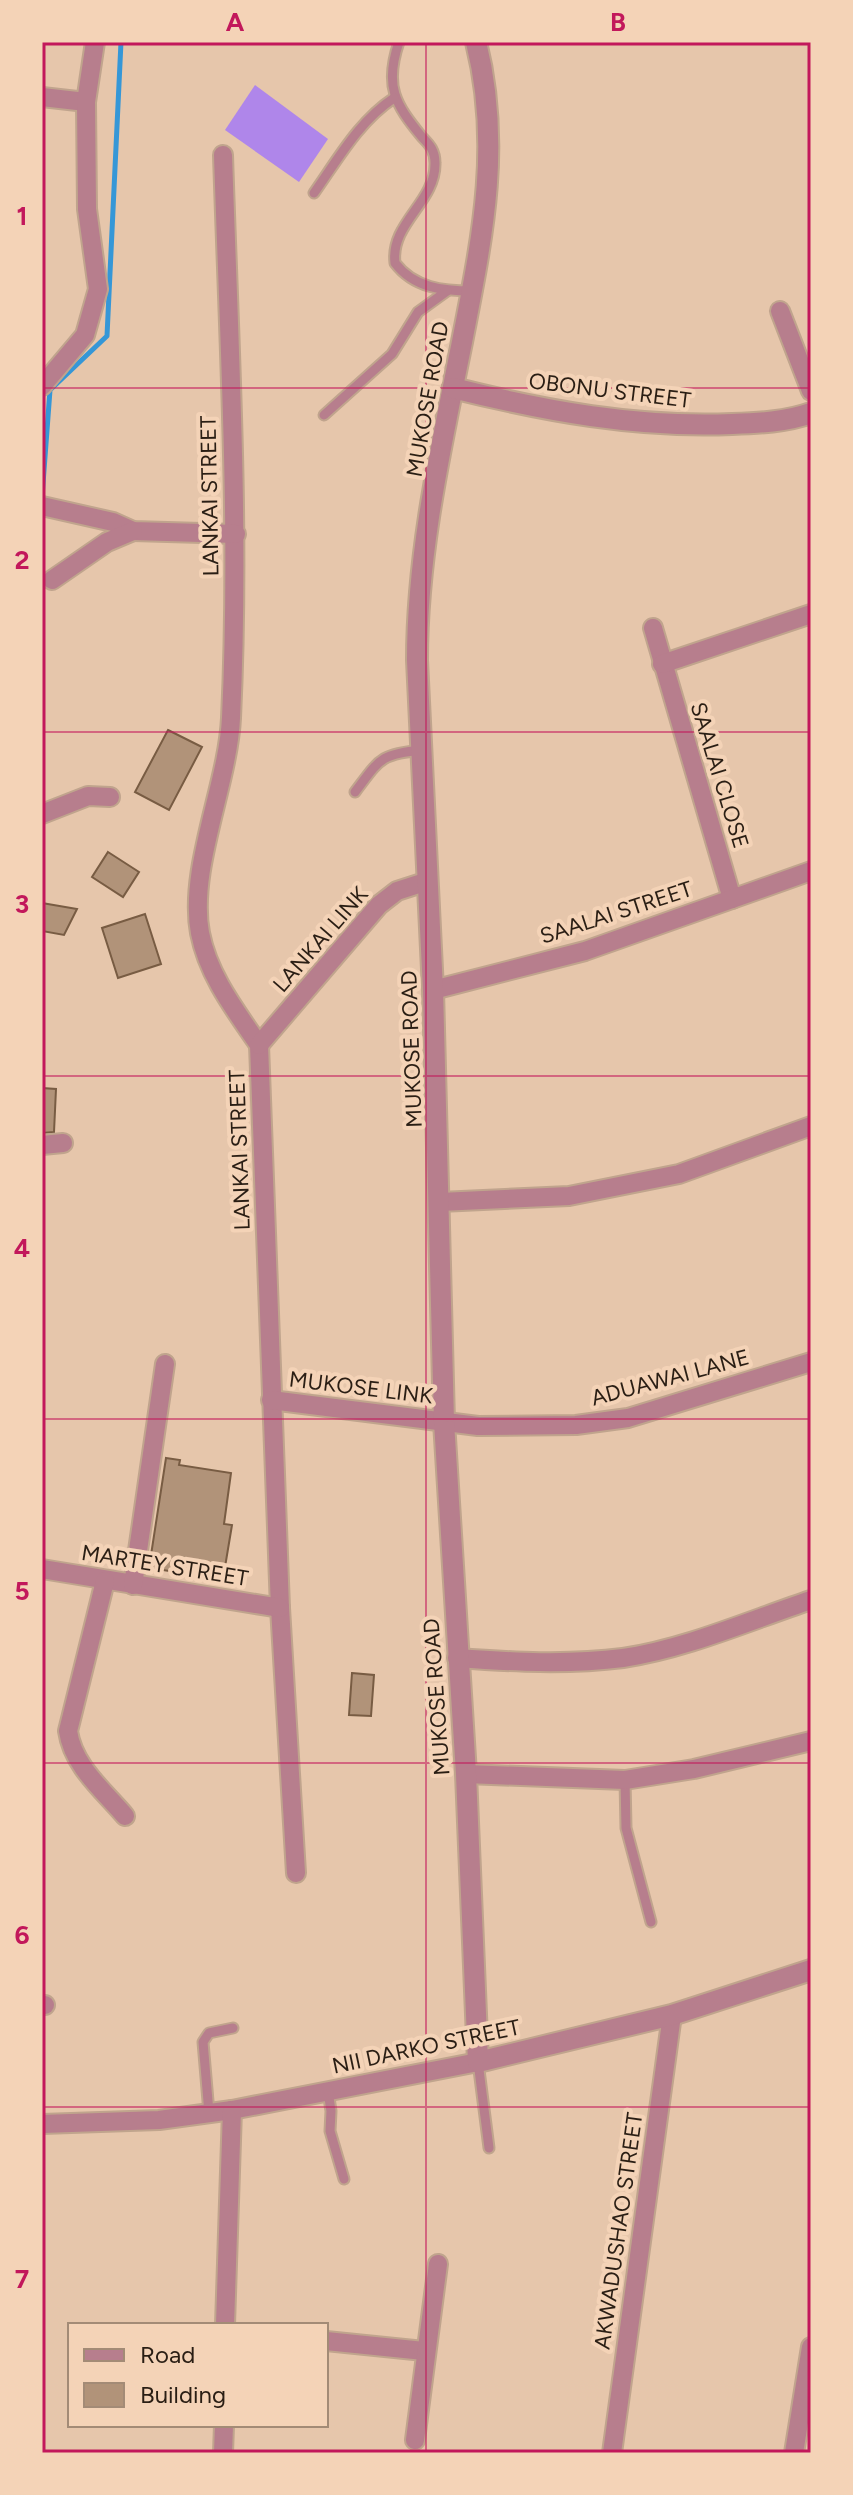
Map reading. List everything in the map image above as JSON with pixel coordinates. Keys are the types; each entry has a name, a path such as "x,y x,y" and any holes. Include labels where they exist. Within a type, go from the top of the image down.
{"street":[{"path":"42,386 85,335 98,289 87,209 86,102 95,42"},
{"name":"MUKOSE ROAD","path":"476,42 487,99 490,160 472,291 425,544 417,660 433,990 444,1422 466,1774 478,2062"},
{"path":"42,97 86,102"},
{"name":"LANKAI STREET","path":"223,155 236,534 231,723 198,895 200,934 221,990 259,1045 280,1608 296,1873"},
{"path":"780,311 811,391"},
{"name":"OBONU STREET","path":"453,388 533,408 672,425 782,420 811,413"},
{"path":"42,506 113,522 133,531 236,534"},
{"path":"52,580 107,542 133,531"},
{"path":"662,664 811,614"},
{"name":"SAALAI CLOSE","path":"653,628 732,899"},
{"path":"42,814 88,796 110,797"},
{"name":"SAALAI STREET","path":"433,990 585,951 811,871"},
{"name":"LANKAI LINK","path":"259,1045 379,905 397,891 428,881"},
{"path":"440,1202 569,1196 679,1174 811,1126"},
{"path":"42,1145 63,1143"},
{"name":"ADUAWAI LANE","path":"444,1422 507,1428 628,1418 811,1362"},
{"path":"133,1585 165,1364"},
{"name":"MUKOSE LINK","path":"271,1400 444,1422"},
{"name":"MARTEY STREET","path":"42,1569 280,1608"},
{"path":"105,1581 68,1731 70,1748 77,1761 125,1816"},
{"path":"457,1658 514,1663 622,1658 680,1644 811,1600"},
{"path":"466,1774 625,1780 694,1769 811,1741"},
{"name":"NII DARKO STREET","path":"42,2124 159,2120 232,2110 478,2062 672,2015 811,1970"},
{"name":"AKWADUSHAO STREET","path":"612,2453 672,2015"},
{"path":"225,2323 232,2110"},
{"path":"415,2440 424,2351 438,2264"},
{"path":"328,2341 424,2351"},
{"path":"794,2453 811,2347"},
{"path":"223,2453 224,2427"}],"lane":[{"path":"399,42 392,75 394,98 400,110 433,150 436,161 430,186 399,234 395,244 395,263 423,285 447,291 472,291"},
{"path":"314,193 362,126 376,110 394,98"},
{"path":"324,415 392,354 418,312 447,291"},
{"path":"355,792 382,758 422,750"},
{"path":"625,1780 626,1828 651,1922"},
{"path":"209,2113 203,2042 209,2033 233,2028"},
{"path":"478,2062 489,2148"},
{"path":"328,2091 330,2131 344,2179"}],"shaded area":[{"path":"255,85 328,139 299,182 225,130"}],"building":[{"path":"168,730 202,747 169,810 135,792"},
{"path":"108,852 139,872 123,897 92,877"},
{"path":"42,903 77,909 64,935 42,931"},
{"path":"145,914 161,964 118,978 102,928"},
{"path":"42,1088 56,1089 54,1132 42,1133"},
{"path":"166,1458 180,1460 179,1465 231,1473 224,1524 232,1525 223,1579 149,1568"},
{"path":"352,1673 374,1675 371,1716 349,1715"}],"waterway":[{"path":"42,497 50,390 107,336 121,42"}]}
